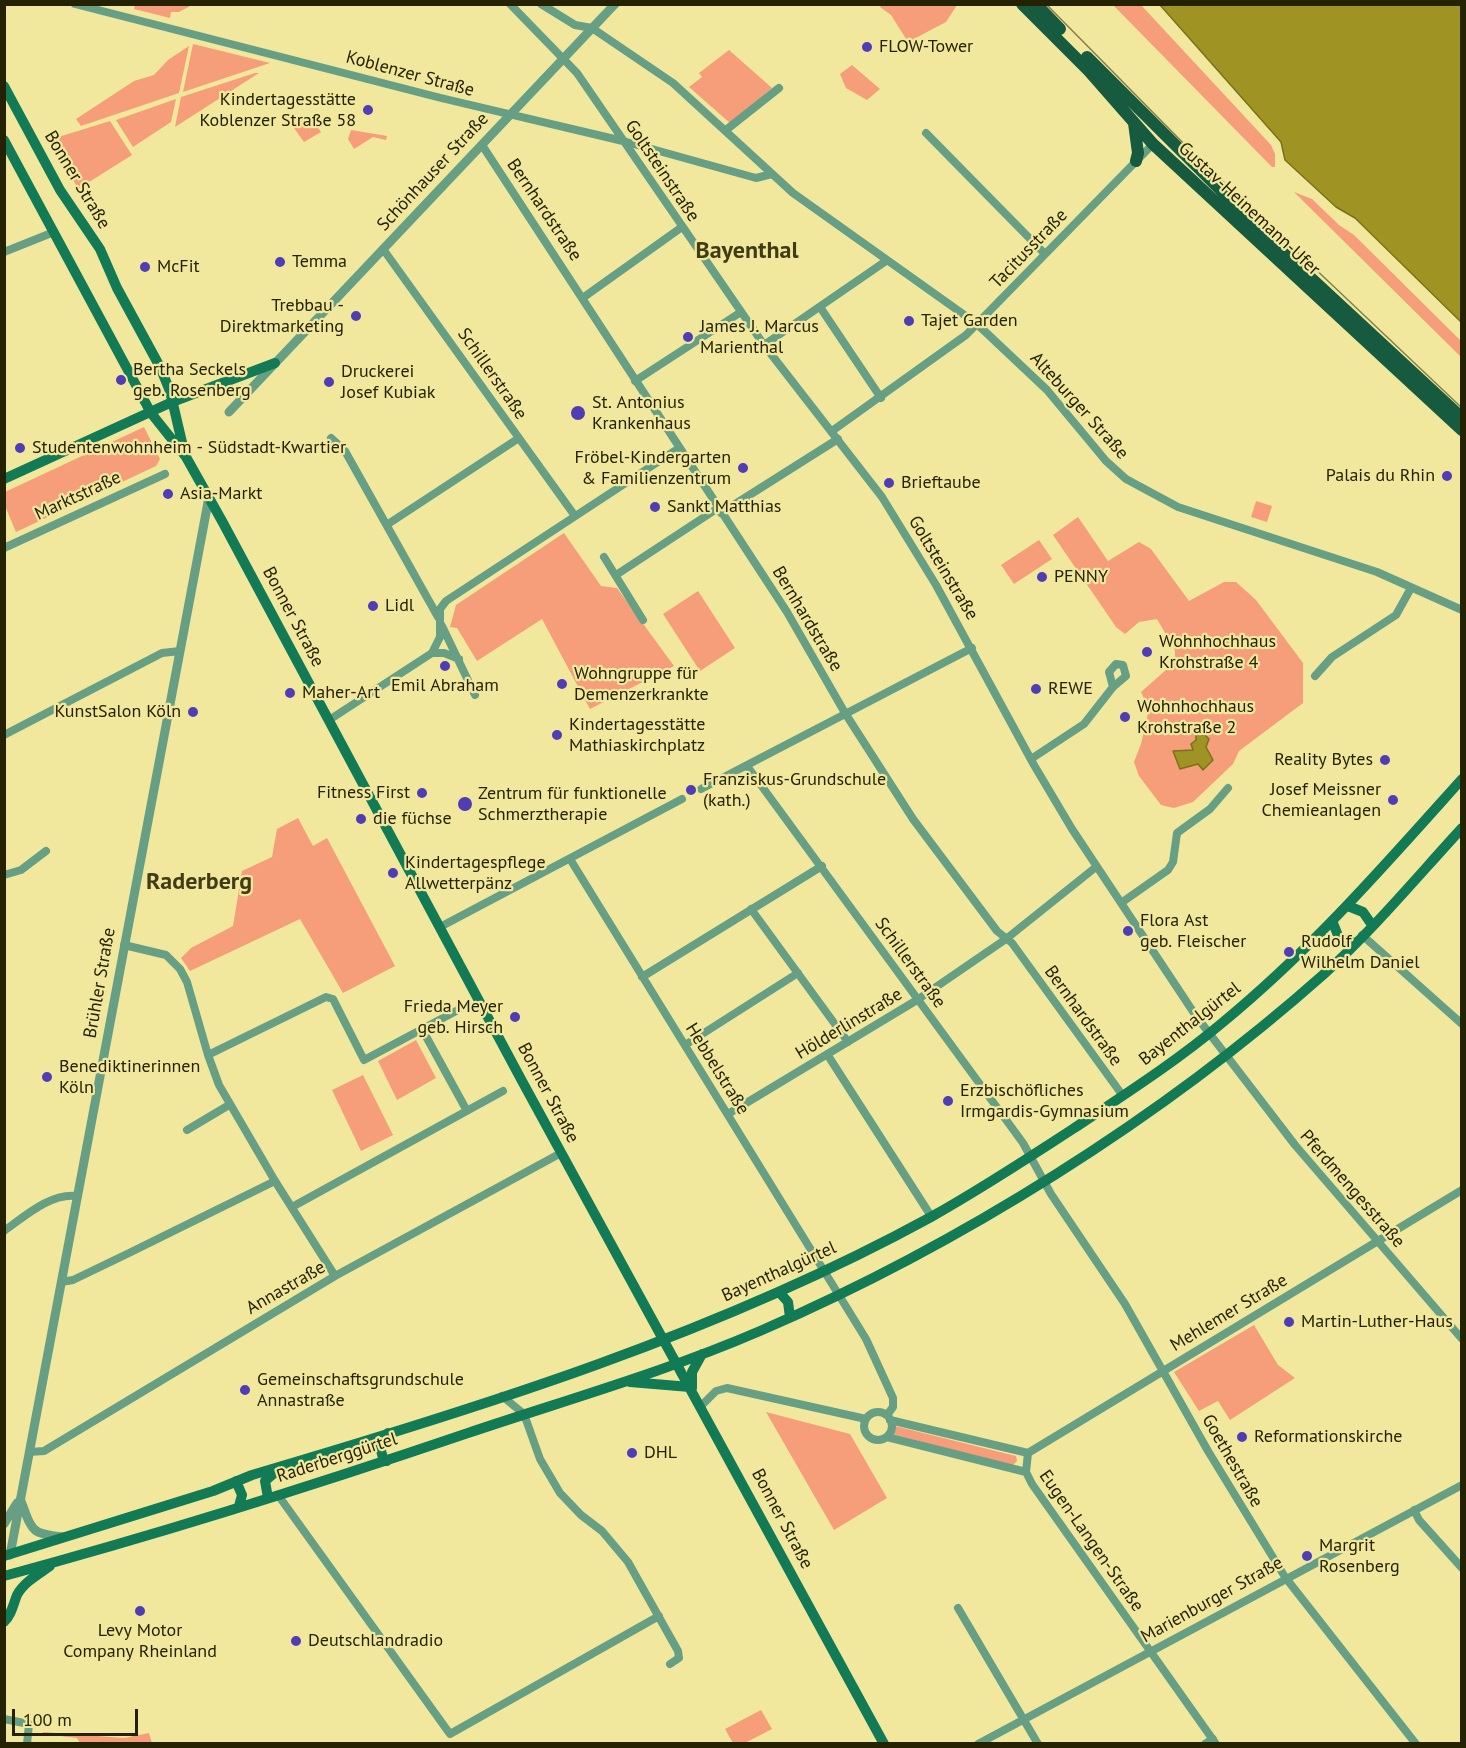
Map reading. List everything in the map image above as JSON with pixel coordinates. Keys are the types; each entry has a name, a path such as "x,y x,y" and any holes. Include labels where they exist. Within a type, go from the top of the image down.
{"main road":[{"name":"Gustav-Heinemann-Ufer","path":"1022,4 1081,63 1153,144 1461,430"},
{"name":"Gustav-Heinemann-Ufer","path":"1036,4 1156,128 1287,256 1461,418"},
{"name":"Bonner Straße","path":"4,87 60,190 100,249 117,288 160,367 168,404 186,457"},
{"path":"1133,122 1138,153 1136,161"},
{"name":"Bonner Straße","path":"4,140 151,413 186,457 209,496 561,1153 884,1743"},
{"name":"Schönhauser Straße","path":"168,404 275,363"},
{"path":"4,479 168,404"},
{"name":"Bayenthalgürtel","path":"662,1339 779,1292 932,1216 1031,1156 1123,1096 1209,1034 1307,949 1333,923 1461,779"},
{"path":"676,1363 790,1317 839,1294 956,1232 1044,1180 1138,1119 1224,1055 1326,972 1461,828"},
{"path":"1348,906 1363,912 1372,925"},
{"path":"1333,923 1339,938 1358,939"},
{"path":"779,1292 788,1302 790,1317"},
{"name":"Raderberggürtel","path":"7,1555 213,1491 236,1481 502,1396 662,1339"},
{"path":"624,1382 691,1389 692,1372 702,1354"},
{"name":"Raderberggürtel","path":"5,1578 387,1461 676,1363"},
{"path":"387,1461 383,1458 380,1447 388,1433"},
{"path":"273,1496 265,1481 286,1465"},
{"path":"236,1481 242,1495 239,1506"},
{"name":"Brühler Straße","path":"5,1578 7,1555"},
{"path":"4,1622 10,1616 18,1594 27,1583 56,1562"}],"street":[{"name":"Koblenzer Straße","path":"75,4 509,115 623,141 756,178 772,174"},
{"path":"510,4 562,58"},
{"name":"Alteburger Straße","path":"541,4 574,25 592,28 673,83 793,193 976,324 1047,390 1106,461 1126,479 1178,507 1372,570 1461,610"},
{"name":"Schönhauser Straße","path":"228,412 615,4"},
{"name":"Goltsteinstraße","path":"562,58 577,73 764,345 838,439 899,523 972,648 1031,759 1096,867 1224,1055"},
{"path":"726,130 779,88"},
{"path":"926,133 1045,254"},
{"name":"Tacitusstraße","path":"832,432 881,398 976,324 1153,144"},
{"name":"Bernhardstraße","path":"482,145 584,297 635,381 787,612 844,713 913,819 1006,939 1012,943 1123,1096"},
{"path":"584,297 682,227"},
{"path":"4,252 54,232"},
{"name":"Schillerstraße","path":"383,249 575,516"},
{"path":"764,345 886,261"},
{"path":"820,307 881,398"},
{"path":"635,381 741,312"},
{"path":"331,438 345,451 388,524 439,619 476,695"},
{"path":"388,524 519,438"},
{"path":"616,575 838,439"},
{"path":"329,720 432,653 440,637 439,619 446,601 680,448"},
{"name":"Marktstraße","path":"4,548 165,474"},
{"name":"Brühler Straße","path":"7,1555 29,1452 209,496"},
{"path":"604,557 643,620"},
{"path":"1315,676 1332,657 1396,615 1411,588"},
{"path":"701,789 972,648"},
{"path":"4,735 162,653 180,651"},
{"path":"432,653 444,653 459,659"},
{"path":"1031,759 1084,724 1113,687"},
{"name":"Schillerstraße","path":"747,765 1031,1156 1044,1180"},
{"path":"1120,903 1168,870 1173,862 1177,833 1210,809 1228,788"},
{"path":"440,927 682,799"},
{"path":"4,875 21,870 45,851"},
{"name":"Hebbelstraße","path":"570,859 866,1339 893,1398 893,1407 889,1417"},
{"path":"642,977 822,866"},
{"name":"Hölderlinstraße","path":"728,1114 917,1000 1006,939 1096,867"},
{"path":"752,909 848,1042"},
{"path":"1358,939 1461,1024"},
{"path":"124,945 166,955 180,969 187,982 208,1055 230,1105 335,1276"},
{"path":"685,1045 798,973"},
{"path":"208,1055 330,997 364,1060 458,1010"},
{"path":"422,1029 467,1111"},
{"path":"827,1054 932,1216"},
{"name":"Pferdmengesstraße","path":"1224,1055 1295,1145 1461,1339"},
{"path":"292,1207 503,1091"},
{"path":"187,1130 230,1105"},
{"name":"Annastraße","path":"29,1452 44,1451 335,1276 561,1153"},
{"name":"Goethestraße","path":"1044,1180 1125,1304 1214,1460 1285,1577 1416,1743"},
{"path":"61,1282 82,1276 275,1181"},
{"name":"Mehlemer Straße","path":"1028,1453 1461,1190"},
{"path":"4,1231 22,1217 54,1199 66,1195 77,1196"},
{"path":"701,1406 721,1389 735,1390 866,1419"},
{"path":"502,1396 524,1414 540,1459 560,1493 617,1546 678,1651 679,1658 670,1664"},
{"path":"875,1412 1028,1453 1026,1472 887,1437 879,1440 871,1438 866,1433 866,1419 875,1412"},
{"path":"887,1437 892,1429 889,1417"},
{"name":"Eugen-Langen-Straße","path":"1026,1472 1032,1484 1215,1741"},
{"name":"Marienburger Straße","path":"978,1743 1461,1485"},
{"path":"273,1496 450,1734 659,1616"},
{"path":"4,1524 20,1498"},
{"path":"20,1498 27,1521 35,1532 69,1537"},
{"path":"1414,1510 1419,1520 1461,1568"},
{"path":"958,1608 1038,1743"},
{"path":"4,1719 29,1724 27,1743"},
{"path":"1205,1743 1215,1741"}],"shaded area":[{"path":"135,4 192,5 179,12 171,12 170,18 134,9"},
{"path":"882,4 957,5 946,22 908,42 891,15 880,7"},
{"path":"1113,5 1141,5 1271,145 1275,154 1275,167 1272,167"},
{"path":"1160,5 1461,5 1461,322 1355,218 1336,207 1285,160 1281,142"},
{"path":"193,44 270,63 183,92"},
{"path":"189,46 179,93 81,126 76,119 134,81 154,75 168,60"},
{"path":"729,50 772,88 730,123 689,87 702,77 699,73"},
{"path":"852,65 880,89 867,100 846,88 840,74"},
{"path":"259,73 175,127 181,97"},
{"path":"176,99 171,122 133,147 116,120"},
{"path":"286,117 315,123 321,132 304,142"},
{"path":"110,121 132,155 78,189 52,139"},
{"path":"351,130 387,136 386,140 373,137 354,149 348,139"},
{"path":"1294,192 1312,199 1339,225 1354,235 1461,341 1461,357"},
{"path":"144,427 160,459 156,466 16,532 5,506 5,492"},
{"path":"1256,501 1272,506 1267,522 1251,517"},
{"path":"1078,517 1108,561 1139,542 1151,549 1189,601 1224,582 1236,582 1256,600 1303,663 1303,703 1239,751 1233,764 1193,802 1174,808 1161,805 1139,776 1134,762 1141,744 1149,709 1141,692 1175,662 1175,650 1157,619 1139,622 1125,634 1116,627 1053,535"},
{"path":"564,533 601,586 617,588 674,666 590,709 542,619 477,661 457,628 450,627 456,605"},
{"path":"1039,540 1052,559 1014,584 1001,565"},
{"path":"698,591 735,648 700,671 663,614"},
{"path":"1196,734 1205,735 1209,739 1206,747 1213,760 1203,770 1198,764 1180,769 1173,751 1193,750 1191,744 1196,740"},
{"path":"298,818 313,846 327,838 395,966 343,993 300,919 190,971 181,958 191,948 233,926 242,871 272,857 277,829"},
{"path":"416,1040 436,1078 397,1100 378,1061"},
{"path":"363,1075 393,1135 361,1151 332,1090"},
{"path":"1254,1325 1278,1365 1295,1378 1230,1420 1218,1401 1199,1411 1174,1372"},
{"path":"766,1412 850,1434 887,1498 834,1530"},
{"path":"895,1426 1016,1456 1017,1461 1012,1466 893,1434"},
{"path":"761,1710 772,1729 745,1743 733,1743 725,1729"},
{"path":"43,1732 124,1738 149,1733 152,1743 80,1743 77,1738 43,1734"}],"tram line":[{"path":"1046,4 1195,155 1462,408"}],"place":[{"name":"FLOW-Tower","path":"867,47"},
{"name":"Kindertagesstätte Koblenzer Straße 58","path":"368,110"},
{"name":"Temma","path":"280,262"},
{"name":"McFit","path":"145,267"},
{"name":"Trebbau - Direktmarketing","path":"356,316"},
{"name":"Tajet Garden","path":"909,321"},
{"name":"James J. Marcus Marienthal","path":"688,337"},
{"name":"Bertha Seckels geb. Rosenberg","path":"121,380"},
{"name":"Druckerei Josef Kubiak","path":"329,382"},
{"name":"St. Antonius Krankenhaus","path":"578,413"},
{"name":"Studentenwohnheim - Südstadt-Kwartier","path":"20,448"},
{"name":"Fröbel-Kindergarten & Familienzentrum","path":"743,468"},
{"name":"Palais du Rhin","path":"1447,476"},
{"name":"Brieftaube","path":"889,483"},
{"name":"Asia-Markt","path":"168,494"},
{"name":"Sankt Matthias","path":"655,507"},
{"name":"PENNY","path":"1042,577"},
{"name":"Lidl","path":"373,606"},
{"name":"Wohnhochhaus Krohstraße 4","path":"1147,652"},
{"name":"Emil Abraham","path":"445,666"},
{"name":"Wohngruppe für Demenzerkrankte","path":"562,684"},
{"name":"REWE","path":"1036,689"},
{"name":"Maher-Art","path":"290,693"},
{"name":"KunstSalon Köln","path":"193,712"},
{"name":"Wohnhochhaus Krohstraße 2","path":"1125,717"},
{"name":"Kindertagesstätte Mathiaskirchplatz","path":"557,735"},
{"name":"Reality Bytes","path":"1385,760"},
{"name":"Franziskus-Grundschule (kath.)","path":"691,790"},
{"name":"Fitness First","path":"422,793"},
{"name":"Josef Meissner Chemieanlagen","path":"1393,800"},
{"name":"Zentrum für funktionelle Schmerztherapie","path":"465,804"},
{"name":"die füchse","path":"361,819"},
{"name":"Kindertagespflege Allwetterpänz","path":"393,873"},
{"name":"Flora Ast geb. Fleischer","path":"1128,931"},
{"name":"Rudolf Wilhelm Daniel","path":"1289,952"},
{"name":"Frieda Meyer geb. Hirsch","path":"515,1017"},
{"name":"Benediktinerinnen Köln","path":"47,1077"},
{"name":"Erzbischöfliches Irmgardis-Gymnasium","path":"948,1101"},
{"name":"Martin-Luther-Haus","path":"1289,1322"},
{"name":"Gemeinschaftsgrundschule Annastraße","path":"245,1390"},
{"name":"Reformationskirche","path":"1242,1437"},
{"name":"DHL","path":"632,1453"},
{"name":"Margrit Rosenberg","path":"1307,1556"},
{"name":"Levy Motor Company Rheinland","path":"140,1611"},
{"name":"Deutschlandradio","path":"296,1641"}],"district":[{"name":"Bayenthal","path":"747,251"},
{"name":"Raderberg","path":"199,882"}]}
